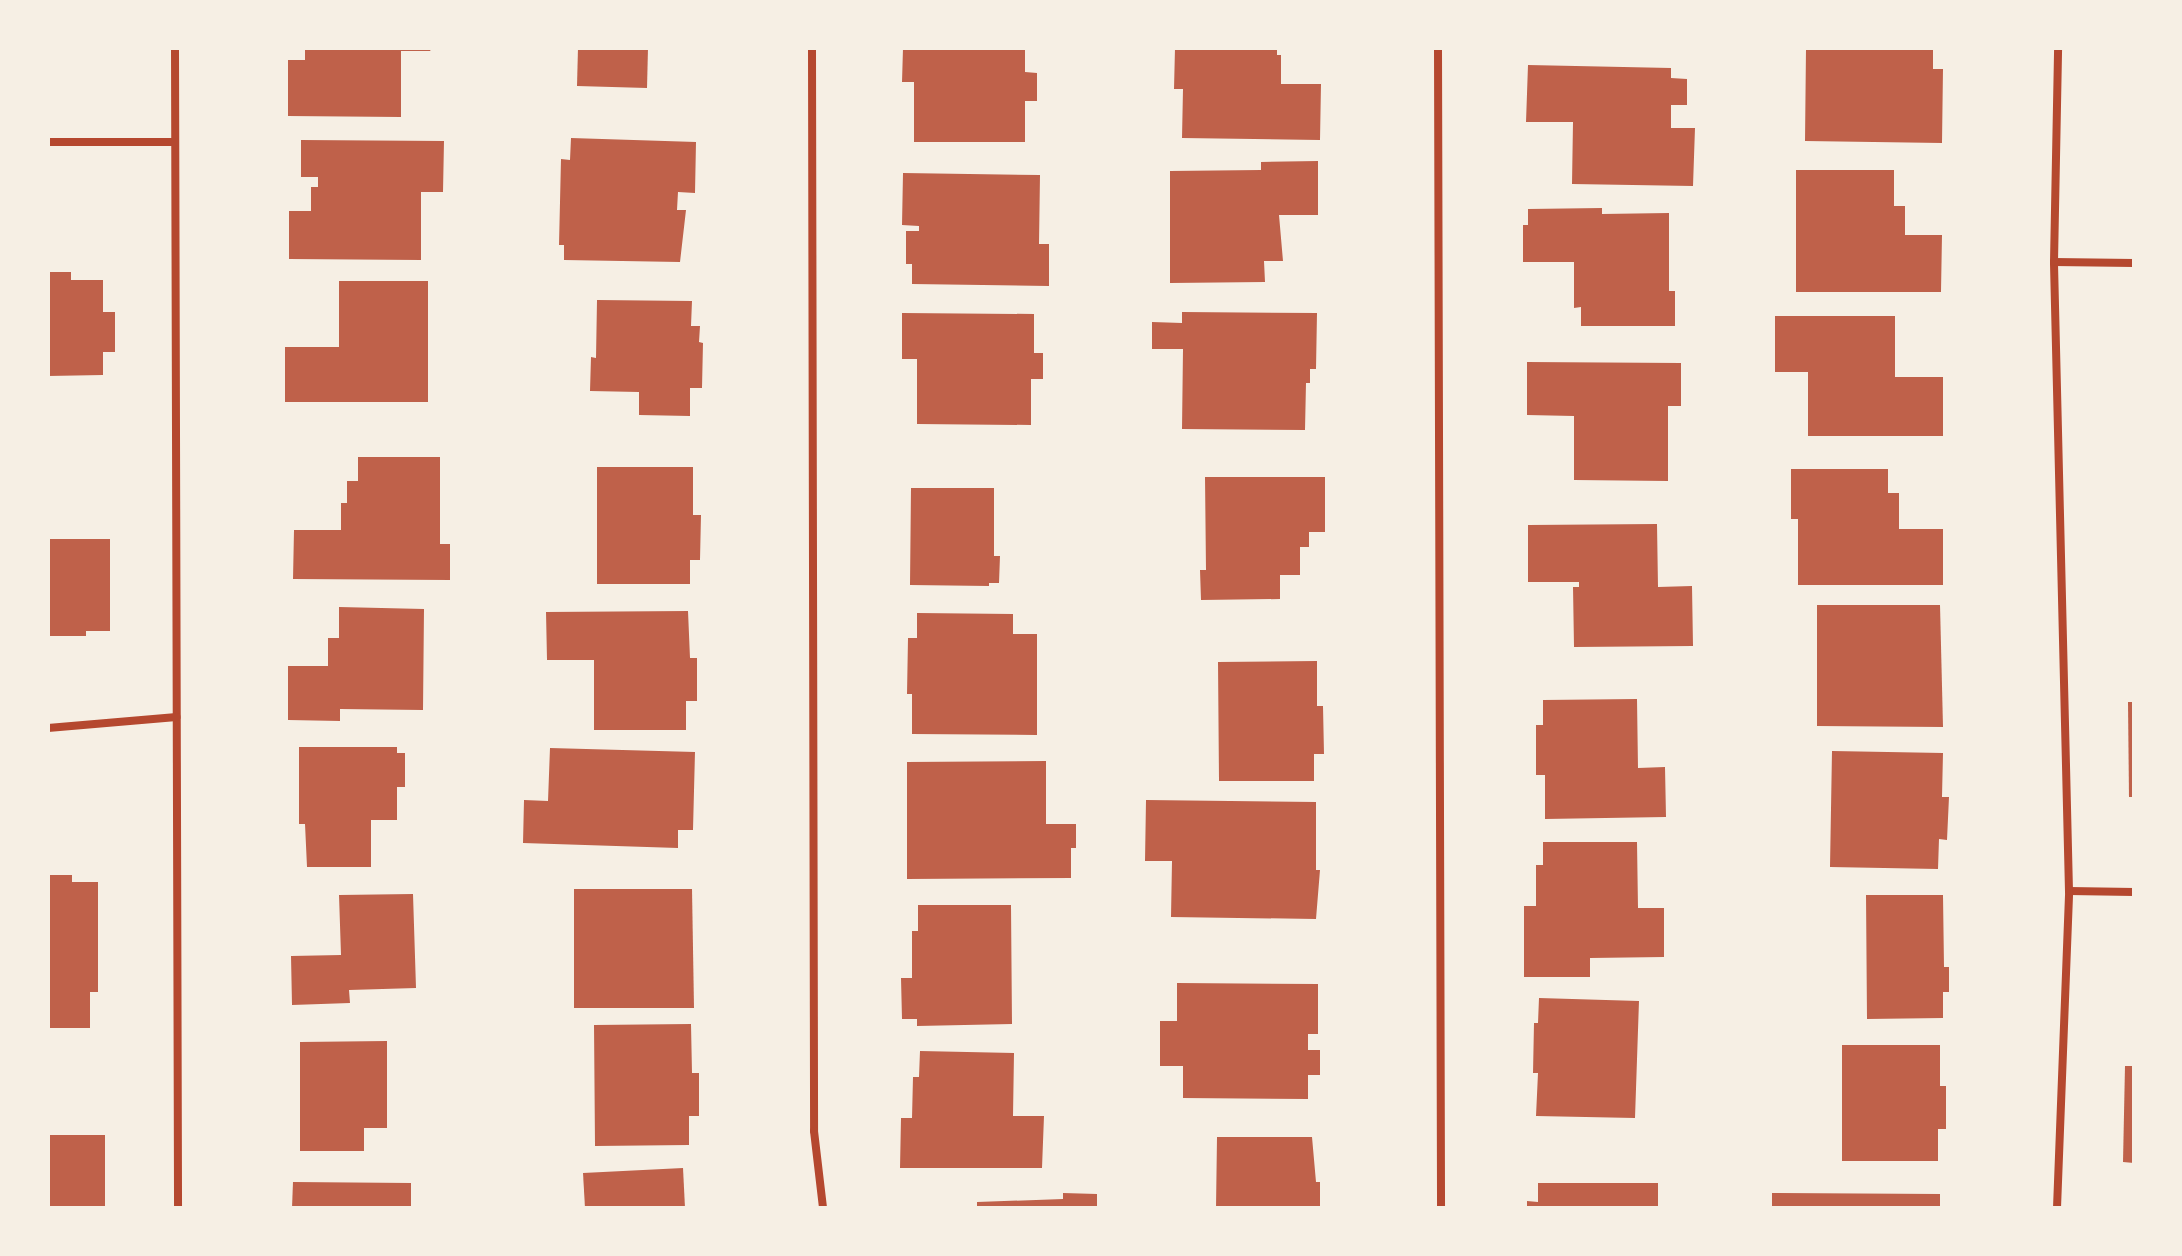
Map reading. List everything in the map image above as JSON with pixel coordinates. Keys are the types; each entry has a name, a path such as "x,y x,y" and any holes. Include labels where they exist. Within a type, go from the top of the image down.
{"street":[{"path":"175,48 178,1208"},
{"path":"812,48 814,1116 823,1208"},
{"path":"1438,48 1441,1208"},
{"path":"2057,1208 2069,891 2054,262 2058,48"},
{"path":"48,142 175,142"},
{"path":"2054,262 2134,263"},
{"path":"48,728 177,717"},
{"path":"2069,891 2134,892"}],"building":[{"path":"305,48 432,48 430,51 401,51 401,117 288,116 288,60 305,60"},
{"path":"578,48 648,48 647,88 577,86"},
{"path":"903,48 1025,48 1025,72 1037,73 1037,101 1025,101 1025,142 914,142 914,82 902,82"},
{"path":"1175,48 1277,48 1277,55 1281,55 1281,84 1321,84 1320,140 1182,138 1183,89 1174,89"},
{"path":"1806,48 1933,48 1933,69 1943,69 1942,143 1805,141"},
{"path":"1528,65 1671,68 1671,78 1687,79 1687,105 1671,105 1671,128 1695,128 1693,186 1572,184 1573,122 1526,122"},
{"path":"571,138 696,142 695,193 678,192 677,210 686,210 680,262 564,260 564,245 559,245 561,159 570,160"},
{"path":"301,140 444,141 443,192 421,192 421,260 289,259 289,211 311,211 311,187 318,187 318,177 301,177"},
{"path":"1318,161 1318,215 1279,215 1283,261 1264,261 1265,282 1170,283 1170,171 1261,170 1261,162"},
{"path":"1796,170 1894,170 1894,206 1905,206 1905,235 1942,235 1941,292 1796,292"},
{"path":"903,173 1040,175 1039,244 1049,244 1049,286 912,284 912,264 906,264 906,231 919,231 919,226 902,225"},
{"path":"1602,208 1602,214 1669,213 1669,291 1675,291 1675,326 1581,326 1581,307 1574,308 1574,262 1523,262 1523,225 1528,225 1528,209"},
{"path":"48,272 71,272 71,280 103,280 103,312 115,312 115,352 103,352 103,375 48,376"},
{"path":"339,281 428,281 428,402 285,402 285,347 339,347"},
{"path":"597,300 692,301 691,326 700,326 699,342 703,343 702,388 690,388 690,416 639,415 639,392 590,391 591,357 596,358"},
{"path":"1182,312 1317,313 1316,369 1310,369 1310,383 1306,383 1305,430 1182,429 1183,349 1152,349 1152,322 1182,323"},
{"path":"902,313 1034,314 1034,353 1043,353 1043,379 1031,379 1031,425 917,424 917,359 902,359"},
{"path":"1775,316 1895,316 1895,377 1943,377 1943,436 1808,436 1808,372 1775,372"},
{"path":"1527,362 1681,363 1681,406 1668,406 1668,481 1574,480 1574,416 1527,415"},
{"path":"358,457 440,457 440,544 450,544 450,580 293,579 294,530 341,530 341,503 347,503 347,481 358,481"},
{"path":"597,467 693,467 693,515 701,515 700,560 690,560 690,584 597,584"},
{"path":"1791,469 1888,469 1888,493 1899,493 1899,529 1943,529 1943,585 1798,585 1798,519 1791,519"},
{"path":"1205,477 1325,477 1325,532 1309,532 1309,547 1300,547 1300,575 1280,575 1280,599 1201,600 1200,570 1206,570"},
{"path":"911,488 994,488 994,556 1000,556 999,583 989,583 989,586 910,585"},
{"path":"1657,524 1658,587 1692,586 1693,646 1574,647 1573,587 1579,587 1579,582 1528,582 1528,525"},
{"path":"48,539 110,539 110,631 86,631 86,636 48,636"},
{"path":"1817,605 1940,605 1943,727 1817,726"},
{"path":"339,607 424,609 423,710 340,709 340,721 288,720 288,666 328,666 328,638 339,638"},
{"path":"688,611 690,658 697,658 697,701 686,701 686,730 594,730 594,660 547,660 546,612"},
{"path":"917,613 1013,614 1013,634 1037,634 1037,735 912,734 912,694 907,694 908,638 917,638"},
{"path":"1317,661 1317,706 1323,706 1324,754 1314,754 1314,781 1219,781 1218,662"},
{"path":"1637,699 1638,768 1665,767 1666,817 1545,819 1545,775 1536,775 1536,725 1543,725 1543,700"},
{"path":"2128,702 2134,702 2134,797 2129,797"},
{"path":"299,747 397,747 397,753 405,753 405,787 397,787 397,820 371,820 371,867 307,867 305,824 299,824"},
{"path":"550,748 695,752 693,830 678,830 678,848 523,843 524,800 548,801"},
{"path":"1832,751 1943,753 1942,797 1949,797 1947,840 1939,839 1938,869 1830,867"},
{"path":"1046,761 1046,824 1076,824 1076,848 1071,848 1071,878 907,879 907,762"},
{"path":"1146,800 1316,802 1316,870 1320,870 1316,919 1171,917 1172,861 1145,861"},
{"path":"1543,842 1637,842 1638,908 1664,908 1664,957 1590,958 1590,977 1524,977 1524,906 1536,906 1536,865 1543,865"},
{"path":"48,875 72,875 72,882 98,882 98,992 90,992 90,1028 48,1028"},
{"path":"574,889 692,889 694,1008 574,1008"},
{"path":"413,894 416,988 349,990 350,1003 292,1005 291,956 341,955 339,895"},
{"path":"1866,895 1943,895 1944,967 1949,967 1949,992 1943,992 1943,1018 1867,1019"},
{"path":"918,905 1011,905 1012,1024 917,1026 917,1019 902,1019 901,978 912,978 912,931 918,931"},
{"path":"1177,983 1318,984 1318,1034 1308,1034 1308,1050 1320,1050 1320,1075 1308,1075 1308,1099 1183,1098 1183,1066 1160,1066 1160,1021 1177,1021"},
{"path":"1539,998 1639,1001 1635,1118 1536,1116 1538,1073 1533,1073 1534,1023 1538,1023"},
{"path":"691,1024 692,1073 699,1073 699,1116 689,1116 689,1145 595,1146 594,1025"},
{"path":"387,1041 387,1128 364,1128 364,1151 300,1151 300,1042"},
{"path":"1842,1045 1940,1045 1940,1086 1946,1086 1946,1129 1938,1129 1938,1161 1842,1161"},
{"path":"920,1051 1014,1053 1013,1116 1044,1116 1042,1168 900,1168 901,1118 912,1118 913,1077 919,1077"},
{"path":"2125,1066 2134,1066 2134,1163 2123,1162"},
{"path":"48,1135 105,1135 105,1208 48,1208"},
{"path":"1217,1137 1312,1137 1316,1182 1320,1182 1320,1208 1216,1208"},
{"path":"683,1168 685,1208 585,1208 583,1173"},
{"path":"293,1182 411,1183 411,1208 292,1208"},
{"path":"1538,1183 1658,1183 1658,1208 1527,1208 1527,1201 1538,1202"},
{"path":"1063,1193 1097,1194 1097,1208 977,1208 977,1202 1063,1199"},
{"path":"1772,1193 1940,1194 1940,1208 1772,1208"}]}
